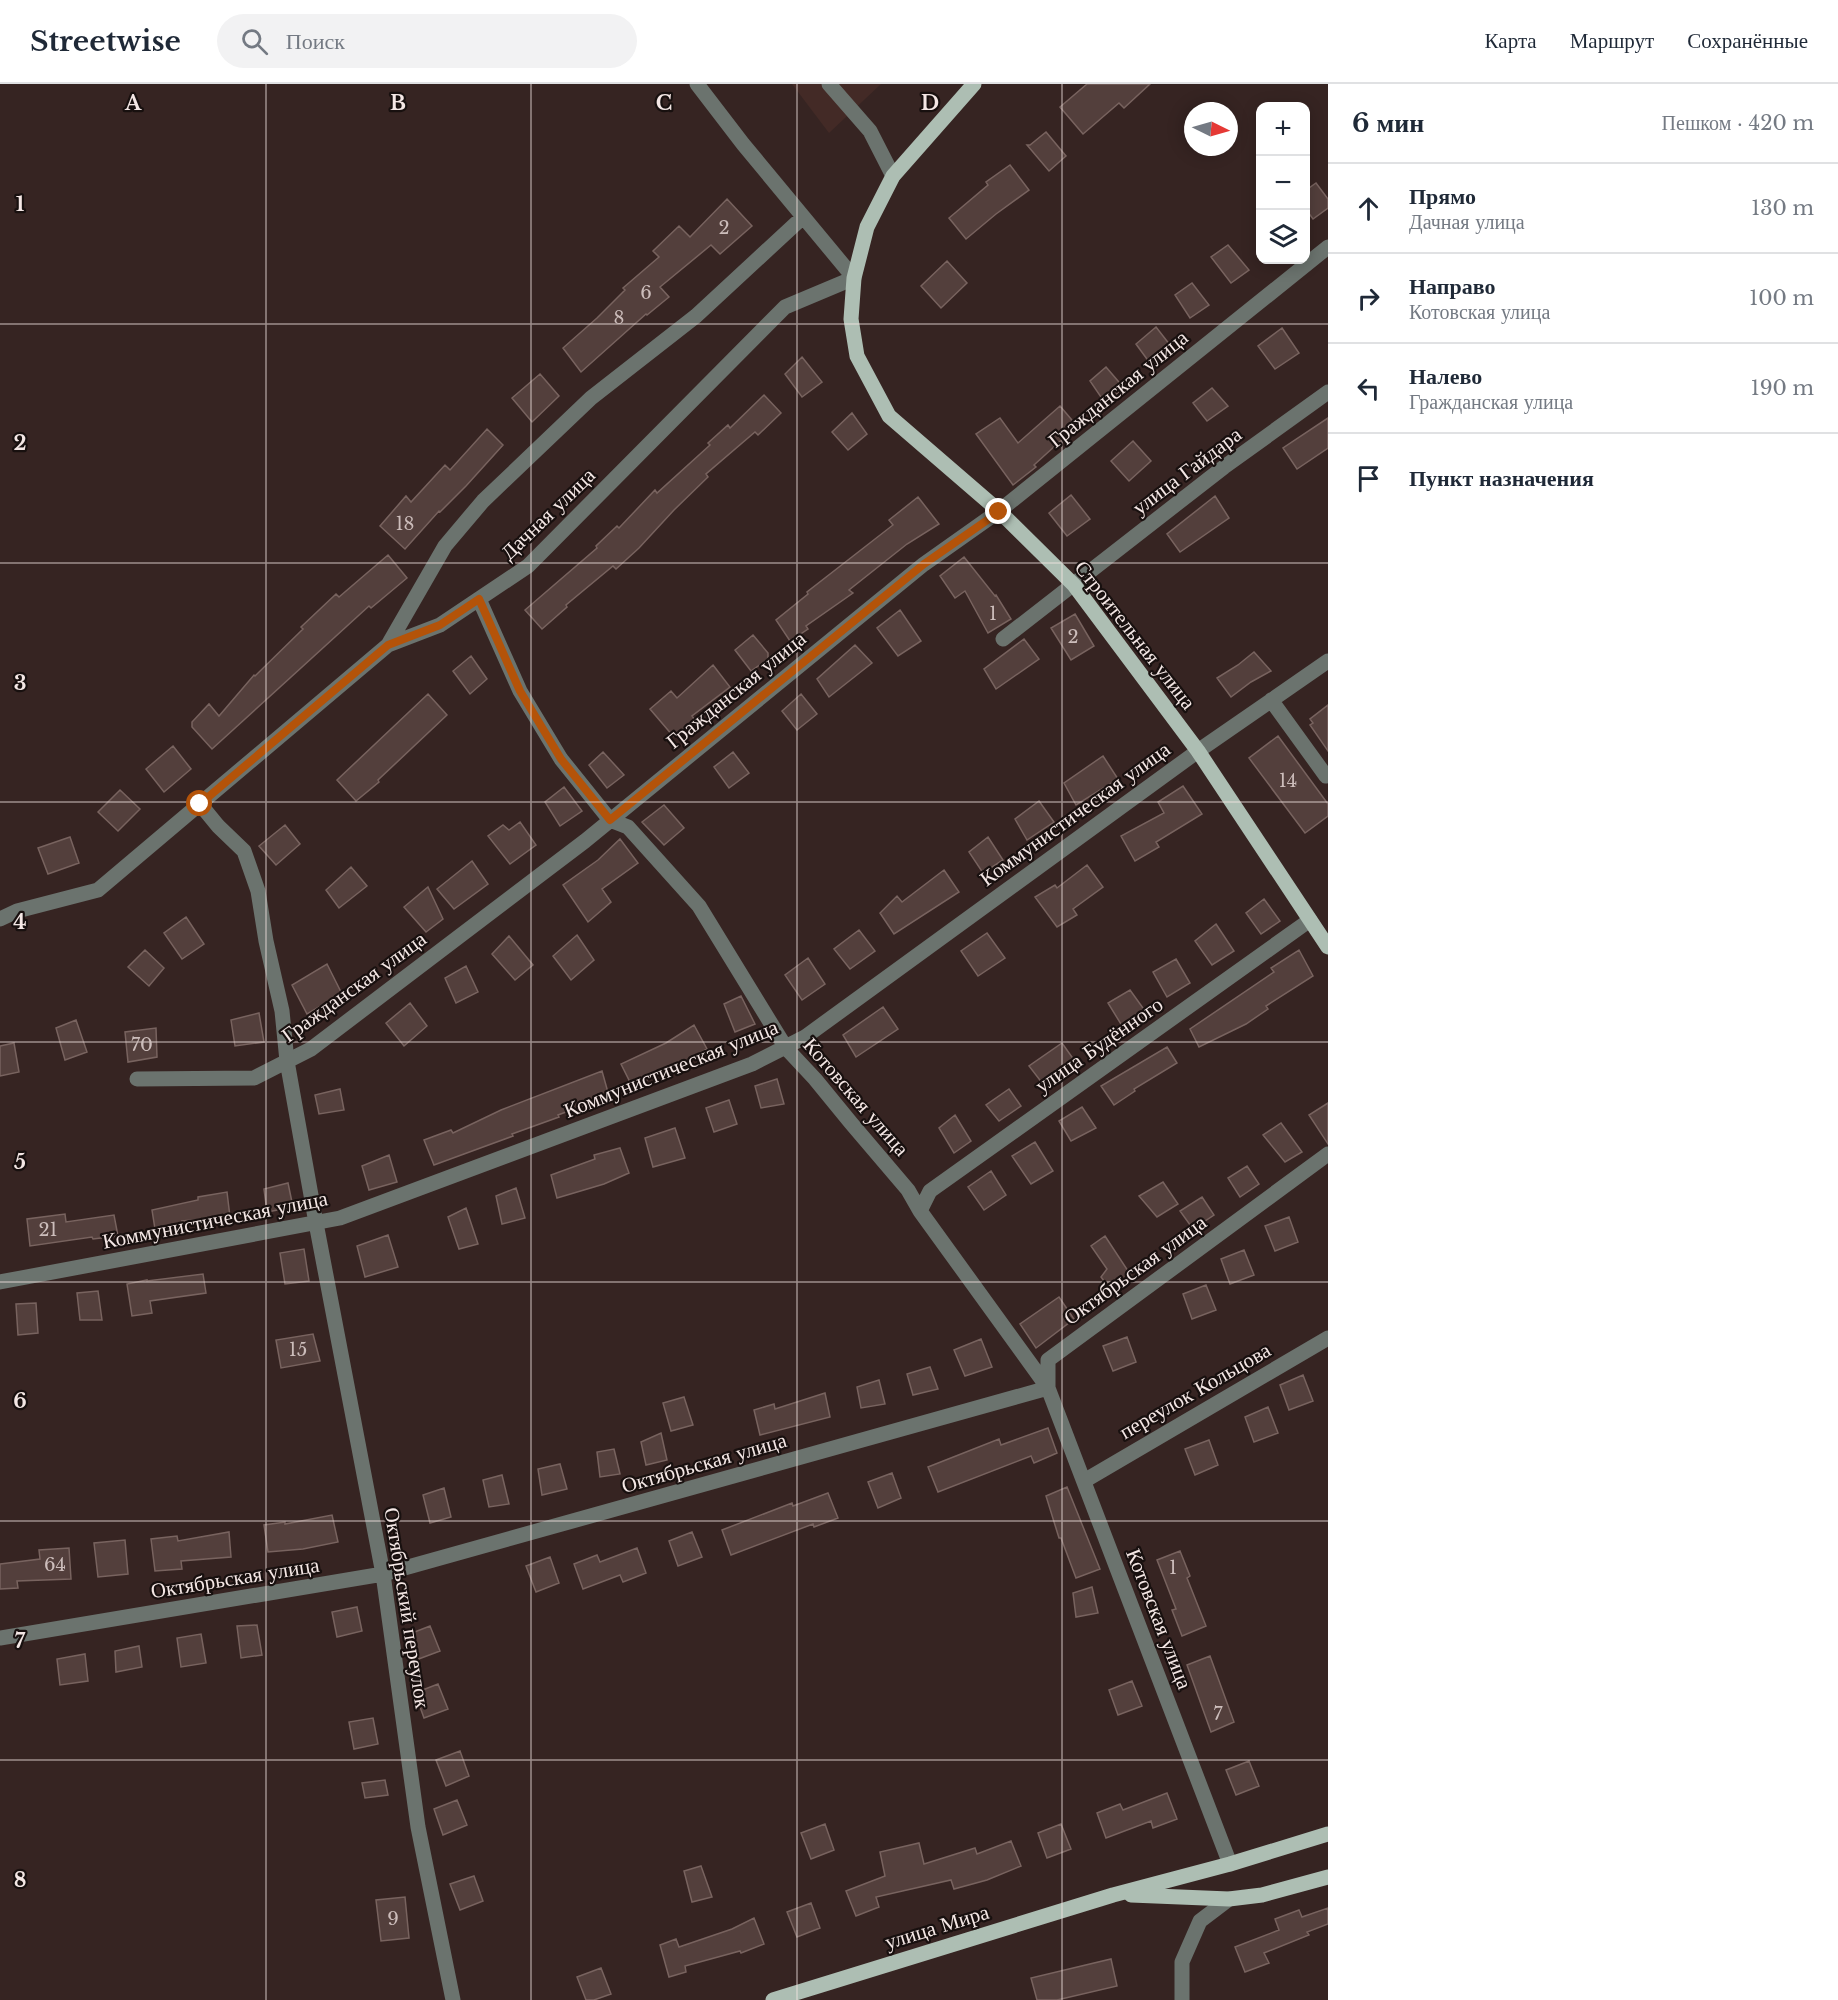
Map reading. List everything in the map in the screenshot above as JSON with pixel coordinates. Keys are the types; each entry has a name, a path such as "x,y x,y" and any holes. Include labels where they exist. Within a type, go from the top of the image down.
{"main road":[{"path":"854,278 867,227 893,176 974,84"},
{"name":"Строительная улица","path":"854,278 851,319 857,356 889,416 999,512 1074,585 1198,751 1328,947"},
{"name":"улица Мира","path":"773,2000 1113,1895 1230,1864 1328,1834"},
{"path":"1113,1895 1229,1899 1262,1895 1328,1877"}],"street":[{"path":"697,84 742,144 854,278"},
{"path":"829,84 870,131 893,176"},
{"path":"388,645 445,546 483,501 591,398 696,316 803,217"},
{"name":"Гражданская улица","path":"137,1080 254,1078 310,1049 610,820 924,564 999,512 1328,247"},
{"name":"Дачная улица","path":"0,919 16,911 98,890 388,645 440,625 528,566 785,307 854,278"},
{"name":"улица Гайдара","path":"1003,639 1224,467 1328,392"},
{"name":"Котовская улица","path":"479,599 520,691 561,759 610,820 628,827 699,906 786,1047 908,1190 920,1211 1048,1388 1230,1864"},
{"name":"Коммунистическая улица","path":"0,1282 340,1218 752,1064 805,1037 1198,751 1328,661"},
{"path":"1271,700 1326,776 1328,774"},
{"path":"200,804 218,826 244,851 258,891 266,941 282,1011 287,1061"},
{"name":"улица Будённого","path":"920,1211 930,1191 1310,920"},
{"name":"Октябрьский переулок","path":"287,1061 383,1574 418,1827 453,2000"},
{"name":"Октябрьская улица","path":"0,1638 383,1574 1048,1388 1048,1360 1328,1154"},
{"name":"переулок Кольцова","path":"1084,1481 1328,1338"},
{"path":"1182,2000 1182,1962 1200,1921 1229,1899"}],"shaded area":[{"path":"792,84 881,84 829,133"}],"building":[{"path":"1087,84 1150,84 1124,108 1119,103 1083,134 1060,107"},
{"path":"1046,132 1066,156 1049,171 1027,145"},
{"path":"1010,165 1029,190 966,239 949,218 988,185 986,182"},
{"path":"1316,183 1328,199 1328,208 1313,219 1310,215 1310,187"},
{"path":"727,199 752,226 720,254 711,245 660,287 669,297 646,314 581,372 563,348 625,290 623,288 659,257 653,251 679,226 690,237"},
{"path":"1228,245 1249,270 1231,283 1211,257"},
{"path":"947,261 967,283 941,308 921,286"},
{"path":"1192,283 1209,305 1190,318 1175,295"},
{"path":"1156,327 1174,350 1152,366 1136,344"},
{"path":"1282,328 1299,353 1275,369 1258,346"},
{"path":"802,357 822,382 802,397 785,374"},
{"path":"1106,367 1124,388 1105,403 1090,381"},
{"path":"540,374 559,396 532,422 512,398"},
{"path":"1212,388 1228,406 1207,421 1193,403"},
{"path":"764,395 781,413 758,435 755,432 706,474 708,477 616,569 613,566 566,605 567,607 542,629 525,610 597,548 596,546 617,526 619,528 655,490 657,493 710,445 708,443 728,425 730,428"},
{"path":"1060,406 1077,426 1034,465 1036,467 1013,485 976,434 1000,418 1018,443"},
{"path":"852,413 867,434 848,450 832,432"},
{"path":"1328,418 1328,448 1297,469 1283,448"},
{"path":"487,429 503,445 405,549 380,526 406,496 411,502 445,465 450,470"},
{"path":"1133,441 1151,461 1129,481 1111,461"},
{"path":"1071,495 1090,519 1067,536 1049,513"},
{"path":"1215,496 1229,518 1180,552 1167,534"},
{"path":"918,497 939,524 907,544 849,590 853,593 806,626 808,629 790,641 776,620 808,594 807,592 893,525 889,520"},
{"path":"388,555 407,578 371,608 369,606 212,749 192,727 192,722 209,704 219,716 254,675 303,629 301,627 336,594 339,597"},
{"path":"964,557 996,595 1011,619 988,633 965,591 955,598 940,576"},
{"path":"900,610 921,641 898,656 877,628"},
{"path":"1075,614 1094,646 1071,660 1051,628"},
{"path":"753,635 768,653 768,659 751,671 735,650"},
{"path":"1024,639 1039,659 996,689 984,669"},
{"path":"855,645 872,663 829,697 817,679"},
{"path":"1254,652 1271,671 1231,697 1217,678"},
{"path":"471,656 487,679 470,694 453,671"},
{"path":"713,665 730,687 692,716 695,720 673,736 650,709 671,691 677,698"},
{"path":"428,694 447,715 378,780 379,782 356,801 337,780"},
{"path":"801,694 817,714 797,730 782,711"},
{"path":"1328,705 1328,751 1310,725 1313,723 1310,719"},
{"path":"1278,736 1328,804 1328,816 1305,833 1249,758"},
{"path":"173,746 191,769 164,792 146,769"},
{"path":"603,752 624,775 607,788 589,765"},
{"path":"733,752 749,773 729,788 714,767"},
{"path":"1103,756 1118,779 1076,805 1064,783"},
{"path":"1183,786 1202,814 1156,842 1159,847 1135,861 1121,836 1164,813 1158,802"},
{"path":"564,787 582,811 560,826 545,802"},
{"path":"120,790 140,809 118,831 98,812"},
{"path":"1039,801 1054,822 1027,840 1015,819"},
{"path":"664,805 684,828 664,845 642,822"},
{"path":"520,822 536,845 510,864 488,836 503,825 509,830"},
{"path":"285,825 300,844 276,865 259,846"},
{"path":"70,837 79,863 48,874 38,848"},
{"path":"988,837 1003,860 983,873 969,852"},
{"path":"620,839 638,863 602,889 611,902 588,922 563,885 598,860"},
{"path":"472,861 488,884 454,909 437,889"},
{"path":"1087,865 1103,887 1073,909 1077,915 1057,927 1035,897 1055,885 1057,888"},
{"path":"351,867 367,886 339,908 326,890"},
{"path":"944,870 959,892 894,934 880,913 897,896 902,902"},
{"path":"428,887 443,919 426,932 404,907"},
{"path":"1264,899 1280,921 1261,934 1246,913"},
{"path":"186,917 204,944 182,959 164,933"},
{"path":"1216,924 1234,951 1212,965 1195,941"},
{"path":"859,930 875,951 850,969 834,949"},
{"path":"987,933 1005,958 978,976 961,951"},
{"path":"577,935 594,960 571,980 553,956"},
{"path":"509,936 533,965 515,980 492,954"},
{"path":"145,950 164,968 149,986 128,967"},
{"path":"1299,950 1313,976 1266,1006 1268,1009 1246,1024 1199,1047 1190,1029 1274,972 1271,968"},
{"path":"808,958 825,984 802,1000 785,975"},
{"path":"1176,959 1190,983 1167,997 1153,972"},
{"path":"327,964 342,994 307,1014 292,985"},
{"path":"466,966 478,992 456,1003 445,978"},
{"path":"1130,990 1148,1015 1124,1029 1108,1003"},
{"path":"741,996 755,1024 735,1032 724,1004"},
{"path":"410,1003 427,1026 404,1046 386,1023"},
{"path":"883,1007 898,1029 856,1057 843,1035"},
{"path":"259,1013 264,1042 235,1046 231,1020"},
{"path":"76,1020 87,1052 65,1060 56,1028"},
{"path":"694,1025 707,1049 669,1071 632,1086 621,1064 666,1043"},
{"path":"156,1028 157,1057 128,1062 125,1032"},
{"path":"14,1043 19,1072 0,1076 0,1046"},
{"path":"1062,1043 1079,1067 1046,1088 1029,1066"},
{"path":"1167,1047 1177,1063 1134,1089 1135,1091 1114,1105 1101,1086"},
{"path":"602,1071 609,1096 512,1134 513,1136 434,1165 424,1140 451,1130 453,1133 501,1110"},
{"path":"777,1079 784,1104 761,1108 755,1086"},
{"path":"340,1089 344,1110 319,1114 315,1095"},
{"path":"1009,1089 1021,1106 999,1121 986,1105"},
{"path":"729,1100 737,1124 714,1132 706,1108"},
{"path":"1328,1103 1328,1144 1309,1115"},
{"path":"1082,1107 1096,1128 1071,1141 1059,1121"},
{"path":"955,1115 971,1141 954,1153 939,1128"},
{"path":"1281,1123 1302,1152 1285,1162 1263,1135"},
{"path":"675,1128 685,1158 653,1167 645,1138"},
{"path":"1035,1142 1053,1171 1031,1184 1012,1156"},
{"path":"620,1148 629,1173 604,1184 557,1198 551,1175 595,1159 594,1155"},
{"path":"389,1155 397,1182 369,1190 362,1166"},
{"path":"1247,1166 1259,1184 1240,1197 1228,1178"},
{"path":"991,1171 1006,1195 984,1210 968,1187"},
{"path":"1163,1182 1178,1204 1157,1217 1139,1196"},
{"path":"288,1183 293,1207 267,1212 264,1189"},
{"path":"516,1188 525,1218 502,1224 496,1196"},
{"path":"227,1192 230,1217 182,1221 183,1224 155,1229 152,1210 198,1200 198,1197"},
{"path":"1202,1197 1214,1215 1193,1229 1180,1211"},
{"path":"466,1208 478,1244 459,1249 448,1217"},
{"path":"65,1214 66,1222 114,1215 118,1236 93,1239 92,1237 30,1246 27,1219"},
{"path":"1289,1217 1298,1242 1275,1251 1265,1226"},
{"path":"388,1235 398,1267 365,1277 357,1246"},
{"path":"1105,1236 1132,1277 1113,1293 1101,1277 1107,1269 1091,1246"},
{"path":"304,1249 309,1281 285,1284 280,1253"},
{"path":"1244,1250 1254,1275 1230,1284 1221,1259"},
{"path":"203,1274 206,1293 150,1301 152,1313 132,1316 127,1284"},
{"path":"1206,1285 1216,1310 1192,1319 1183,1294"},
{"path":"98,1291 102,1320 80,1320 77,1293"},
{"path":"1059,1297 1074,1319 1036,1348 1020,1324"},
{"path":"36,1303 38,1333 18,1335 16,1304"},
{"path":"313,1334 320,1361 281,1368 276,1340"},
{"path":"1127,1337 1136,1362 1113,1371 1103,1346"},
{"path":"981,1339 992,1367 965,1376 954,1350"},
{"path":"930,1367 938,1389 913,1395 907,1374"},
{"path":"1303,1375 1313,1401 1289,1410 1280,1385"},
{"path":"879,1380 885,1404 861,1408 857,1387"},
{"path":"825,1393 830,1417 760,1435 754,1410 774,1404 775,1409"},
{"path":"684,1397 693,1425 671,1431 663,1403"},
{"path":"1268,1407 1278,1433 1254,1442 1245,1417"},
{"path":"1048,1428 1057,1453 1034,1463 1031,1456 938,1492 928,1467 999,1439 1001,1445"},
{"path":"661,1433 667,1460 646,1465 641,1442"},
{"path":"1209,1440 1218,1465 1195,1475 1185,1449"},
{"path":"614,1449 620,1474 600,1477 597,1452"},
{"path":"560,1464 567,1489 542,1495 538,1469"},
{"path":"892,1473 901,1498 878,1508 868,1482"},
{"path":"502,1475 509,1504 489,1507 483,1480"},
{"path":"1067,1487 1100,1569 1076,1578 1061,1538 1059,1538 1046,1496"},
{"path":"444,1488 451,1517 430,1523 423,1495"},
{"path":"828,1493 838,1518 814,1527 813,1524 731,1555 722,1530 792,1503 793,1506"},
{"path":"332,1515 338,1542 303,1549 268,1552 264,1525 285,1522 285,1524"},
{"path":"229,1532 231,1557 181,1561 182,1569 155,1571 151,1539 177,1536 178,1541"},
{"path":"692,1532 702,1557 678,1566 669,1541"},
{"path":"125,1540 128,1574 98,1577 94,1543"},
{"path":"69,1548 71,1579 17,1581 18,1588 0,1589 0,1564 40,1559 39,1550"},
{"path":"637,1548 646,1573 623,1582 620,1575 583,1589 574,1564 597,1555 600,1562"},
{"path":"1180,1551 1190,1576 1187,1578 1206,1626 1182,1636 1172,1610 1176,1609 1157,1560"},
{"path":"550,1557 559,1583 536,1592 526,1566"},
{"path":"1092,1587 1098,1613 1076,1617 1073,1593"},
{"path":"357,1607 362,1631 337,1637 332,1612"},
{"path":"257,1625 262,1655 241,1658 237,1626"},
{"path":"430,1626 440,1651 416,1660 407,1635"},
{"path":"201,1634 206,1663 181,1667 177,1638"},
{"path":"139,1646 142,1667 116,1672 115,1651"},
{"path":"85,1654 88,1681 60,1685 57,1659"},
{"path":"1210,1656 1234,1722 1211,1732 1187,1665"},
{"path":"1132,1681 1142,1706 1118,1715 1109,1690"},
{"path":"438,1684 448,1709 424,1718 415,1693"},
{"path":"373,1718 378,1744 354,1749 349,1722"},
{"path":"460,1751 469,1776 446,1786 436,1760"},
{"path":"1249,1761 1259,1786 1236,1795 1226,1770"},
{"path":"385,1780 388,1795 365,1798 362,1783"},
{"path":"1167,1793 1177,1819 1153,1828 1151,1821 1106,1838 1097,1813 1120,1804 1123,1810"},
{"path":"457,1800 467,1825 443,1835 434,1809"},
{"path":"825,1824 834,1850 811,1859 801,1833"},
{"path":"1061,1824 1071,1849 1047,1858 1038,1833"},
{"path":"1011,1841 1021,1866 987,1880 954,1889 951,1880 876,1897 879,1907 856,1916 846,1891 885,1876 880,1852 919,1843 924,1864 975,1848 977,1854"},
{"path":"701,1866 712,1897 692,1902 684,1871"},
{"path":"474,1876 483,1901 460,1910 450,1884"},
{"path":"405,1897 409,1938 381,1941 376,1900"},
{"path":"811,1903 820,1928 797,1937 787,1912"},
{"path":"1328,1908 1328,1924 1307,1932 1309,1935 1264,1953 1269,1963 1245,1972 1235,1947 1279,1930 1275,1919 1299,1910 1302,1917"},
{"path":"754,1918 764,1944 741,1953 740,1951 685,1966 686,1972 669,1977 660,1945 676,1939 679,1947 732,1929"},
{"path":"1111,1959 1117,1986 1057,2000 1037,2000 1031,1978"},
{"path":"601,1968 611,1994 594,2000 586,2000 577,1977"}],"route":[{"path":"200,804 388,645 440,625 479,599 520,691 561,759 610,820 924,564 999,512"}]}
